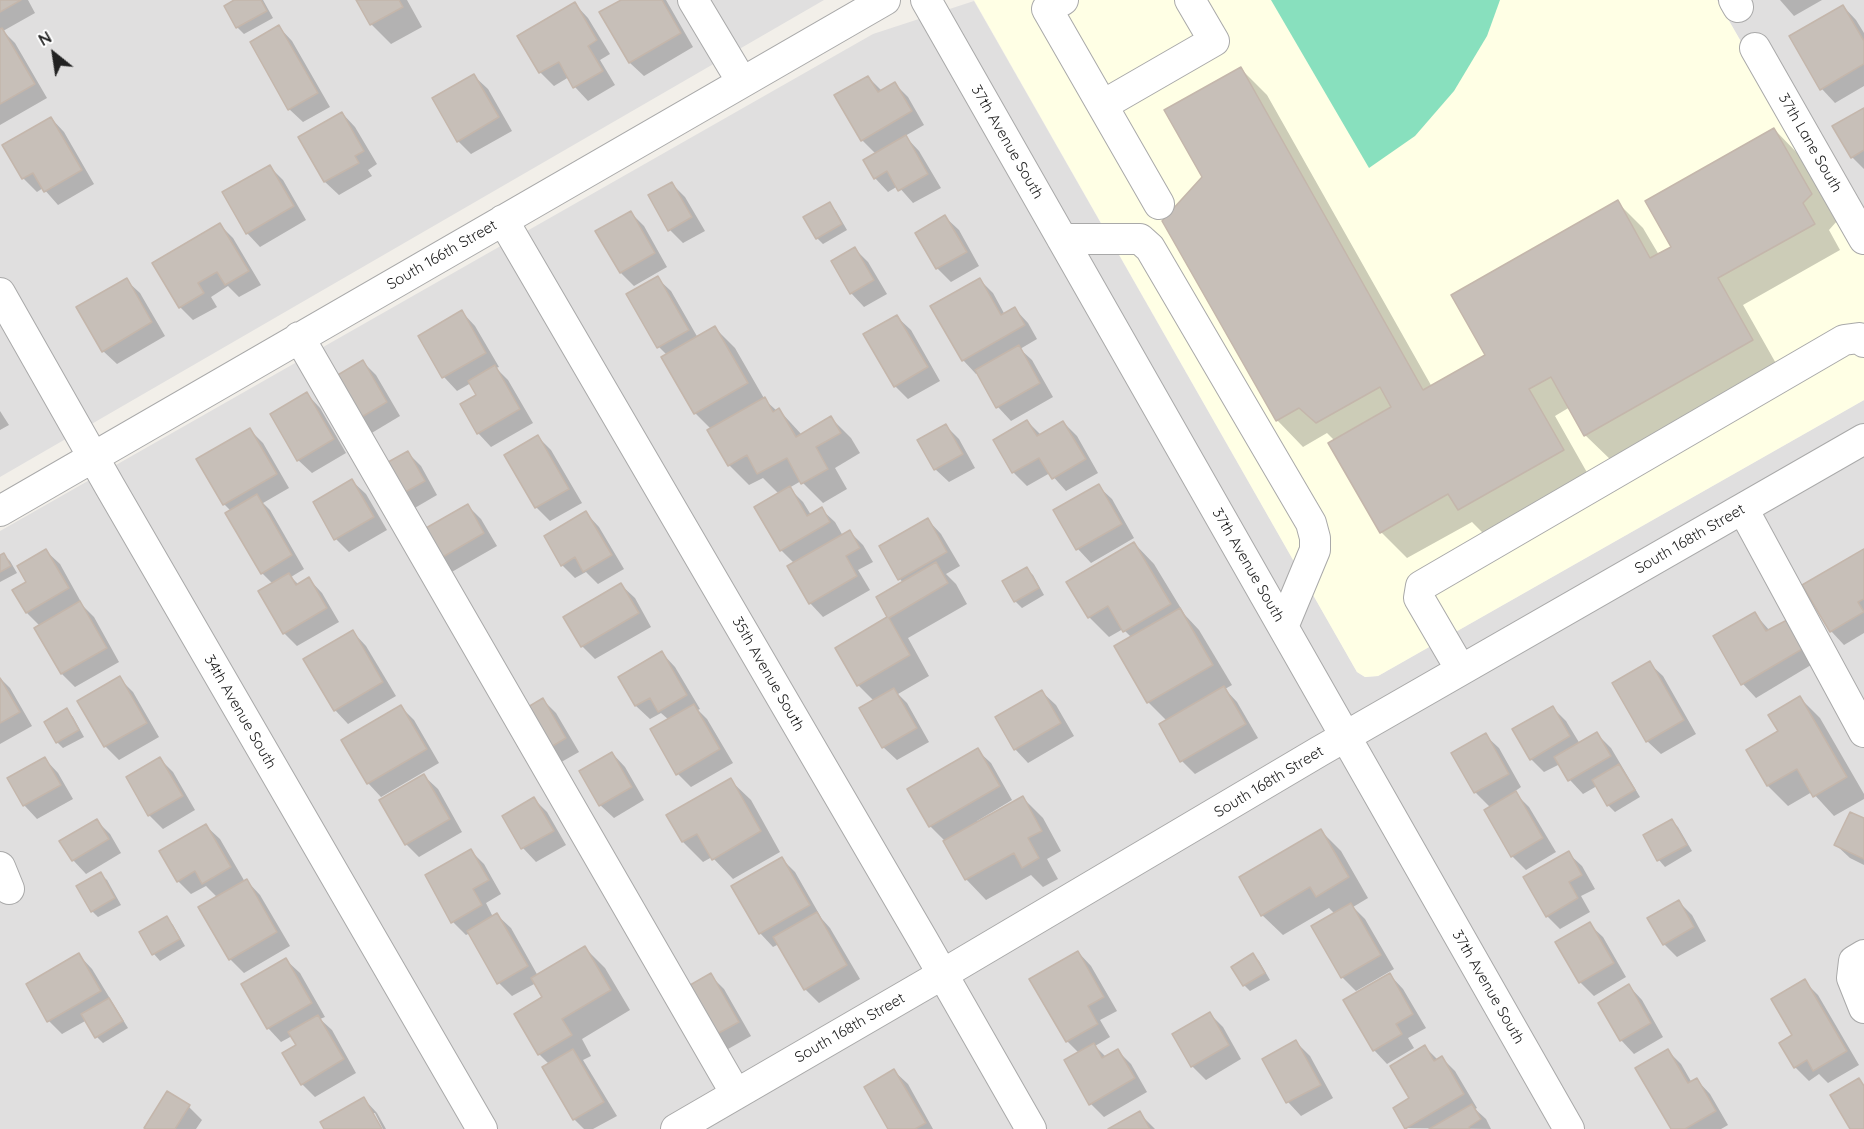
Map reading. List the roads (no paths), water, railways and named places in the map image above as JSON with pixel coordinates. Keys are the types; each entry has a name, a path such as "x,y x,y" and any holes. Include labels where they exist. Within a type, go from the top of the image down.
{"street":[{"path":"693,0 742,82"},
{"name":"South 166th Street","path":"0,511 885,0"},
{"name":"37th Avenue South","path":"926,0 1569,1129"},
{"path":"1063,0 1047,9 1159,204"},
{"path":"1102,105 1214,41 1190,0"},
{"name":"37th Lane South","path":"1755,48 1864,239"},
{"name":"35th Avenue South","path":"503,220 1031,1129"},
{"path":"1062,238 1140,239 1150,248 1311,523 1315,537 1315,550 1284,627"},
{"name":"34th Avenue South","path":"0,293 482,1129"},
{"path":"299,337 736,1094"},
{"path":"1461,670 1419,598 1421,586 1844,340 1859,338 1864,342"},
{"name":"South 168th Street","path":"676,1129 1346,736 1864,439"},
{"path":"1743,508 1864,732"},
{"path":"1864,955 1854,961 1852,978 1864,1008"}]}
